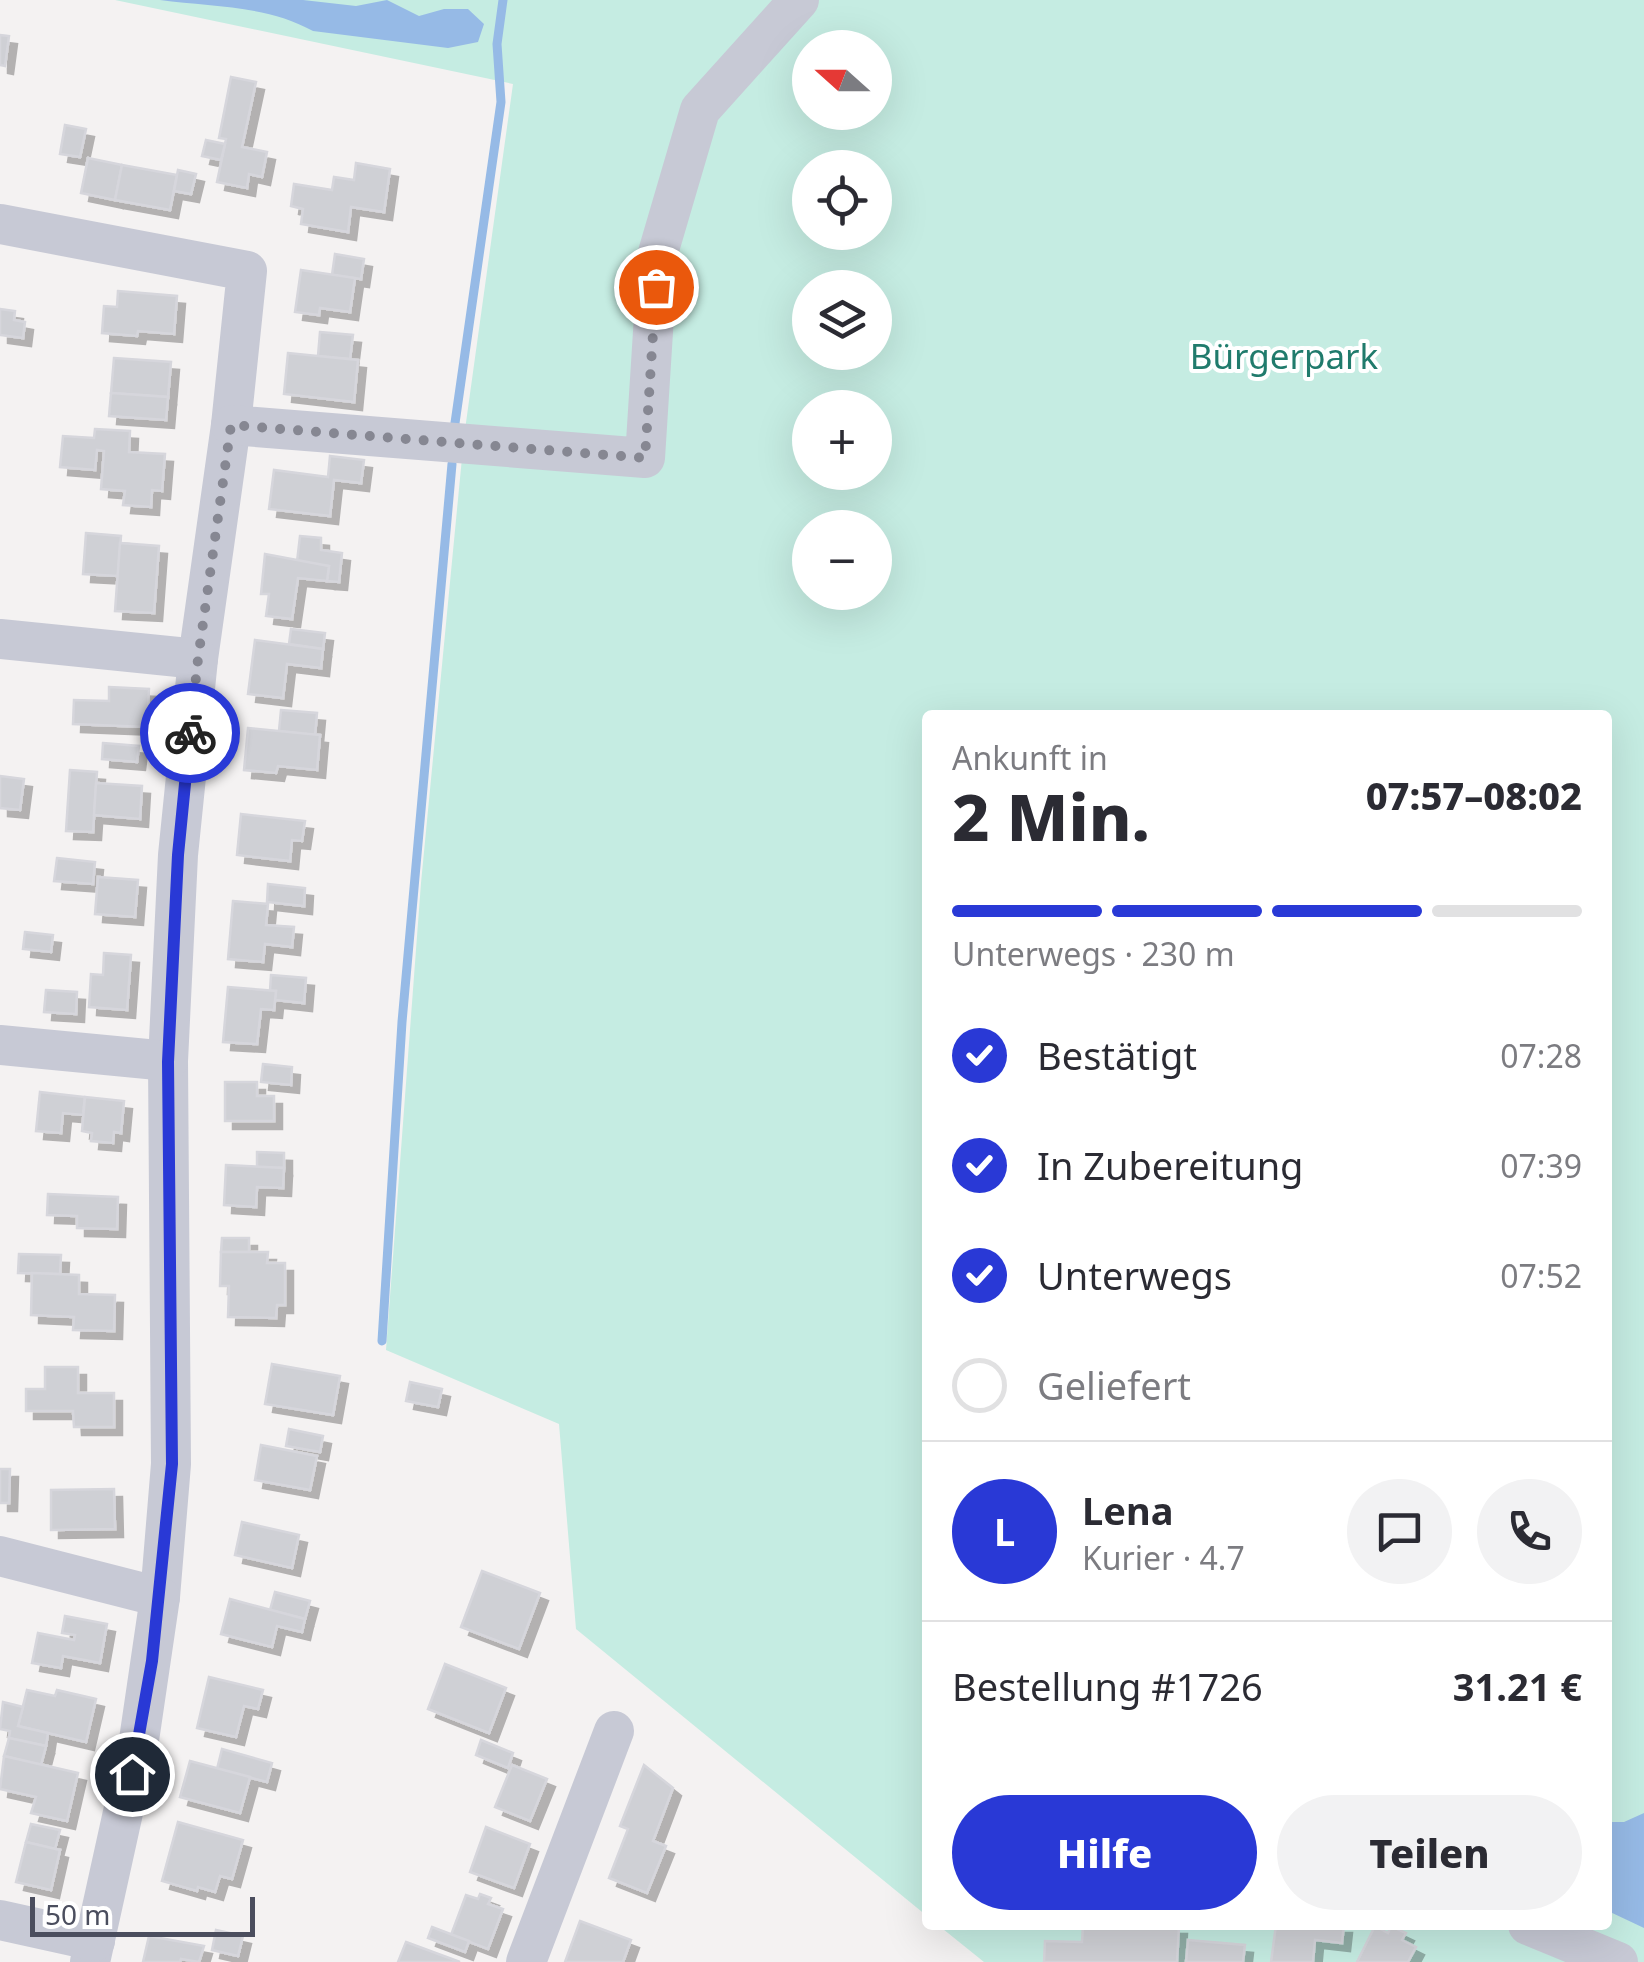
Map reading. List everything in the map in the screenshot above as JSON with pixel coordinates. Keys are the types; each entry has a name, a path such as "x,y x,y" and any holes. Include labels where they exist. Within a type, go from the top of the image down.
{"street":[{"path":"231,425 645,458 658,253 700,110 799,0"},
{"path":"0,224 246,271 178,855 168,1062 172,1464 160,1597 140,1740 93,1951 0,1920"},
{"path":"0,639 198,659"},
{"path":"0,1046 168,1062"},
{"path":"0,1556 160,1597"},
{"path":"526,1962 614,1731"},
{"path":"1536,1930 1572,1953 1618,1962"}],"green space":[{"name":"Bürgerpark","path":"115,0 1644,0 1644,1962 984,1962 944,1930 1612,1930 1612,710 922,710 922,1912 576,1629 559,1424 386,1350 421,883 464,437 513,84"}],"water":[{"path":"160,0 303,0 356,6 387,0 419,16 444,9 468,9 484,24 478,42 448,48 313,31 258,12"},
{"path":"1644,1813 1644,1928 1612,1913 1612,1822 1624,1822"}],"building":[{"path":"0,35 9,36 5,66 0,65"},
{"path":"231,77 256,82 242,147 267,152 262,177 249,174 247,188 217,182 226,139 219,138"},
{"path":"65,125 86,129 80,157 60,154"},
{"path":"206,140 225,144 221,160 202,156"},
{"path":"88,158 122,165 115,200 81,193"},
{"path":"356,163 390,169 384,212 351,207 348,232 301,224 303,209 291,206 294,184 332,190 334,177 354,180"},
{"path":"122,165 177,175 170,210 115,200"},
{"path":"178,170 196,174 191,194 174,191"},
{"path":"335,254 364,259 361,279 332,275"},
{"path":"301,270 355,278 350,312 320,308 319,315 295,312"},
{"path":"118,291 177,296 174,334 102,333 104,306 117,307"},
{"path":"0,309 15,311 14,320 25,322 23,338 0,335"},
{"path":"320,332 353,335 350,359 318,356"},
{"path":"288,353 358,360 354,402 284,394"},
{"path":"114,358 171,362 168,397 111,393"},
{"path":"111,393 168,397 166,420 109,416"},
{"path":"95,429 130,431 129,452 165,454 162,491 152,490 151,507 123,505 125,491 101,489 104,451 97,450 95,470 60,467 63,436 94,438"},
{"path":"330,456 364,460 361,483 334,480 330,516 269,509 274,470 328,477"},
{"path":"86,533 121,536 118,576 83,574"},
{"path":"300,536 321,538 321,550 342,553 339,582 327,581 329,566 297,562"},
{"path":"120,543 159,546 154,613 115,611"},
{"path":"265,554 329,566 327,581 298,578 292,619 266,616 269,594 261,594"},
{"path":"291,629 325,633 323,649 289,644"},
{"path":"255,640 323,649 321,668 287,664 283,698 248,694"},
{"path":"109,687 149,689 147,727 73,724 74,700 109,701"},
{"path":"281,710 317,713 315,735 279,731"},
{"path":"248,728 320,735 317,770 278,766 276,773 244,770"},
{"path":"103,743 139,746 137,762 102,759"},
{"path":"70,770 97,772 93,832 66,831"},
{"path":"0,776 24,779 20,810 0,808"},
{"path":"96,783 142,786 140,819 94,815"},
{"path":"241,814 305,821 302,841 292,840 290,861 237,855"},
{"path":"57,858 95,862 93,884 54,881"},
{"path":"98,877 138,880 135,917 95,914"},
{"path":"268,884 305,888 304,906 267,902"},
{"path":"233,901 268,904 266,925 294,927 292,947 265,944 263,962 228,959"},
{"path":"25,932 53,935 51,952 23,949"},
{"path":"104,953 131,955 127,1010 89,1007 91,974 103,975"},
{"path":"271,975 306,978 304,1003 275,1000 276,991 270,991"},
{"path":"228,987 276,991 274,1010 261,1009 257,1044 223,1042"},
{"path":"46,990 77,992 76,1014 44,1012"},
{"path":"263,1064 292,1067 291,1085 261,1082"},
{"path":"225,1082 257,1082 257,1096 274,1096 274,1121 225,1121"},
{"path":"40,1092 85,1097 83,1115 63,1113 61,1133 36,1131"},
{"path":"85,1097 124,1101 121,1133 114,1132 113,1143 91,1141 92,1133 82,1131"},
{"path":"257,1152 284,1153 284,1168 257,1167"},
{"path":"226,1165 284,1168 283,1188 257,1187 256,1207 224,1205"},
{"path":"48,1194 118,1197 117,1229 77,1228 77,1216 47,1215"},
{"path":"222,1238 249,1238 249,1252 221,1252"},
{"path":"221,1252 268,1252 267,1263 285,1263 285,1305 277,1305 276,1318 228,1317 229,1286 220,1286"},
{"path":"19,1254 61,1255 60,1274 18,1273"},
{"path":"32,1273 79,1275 79,1294 115,1295 114,1331 73,1330 74,1317 31,1315"},
{"path":"272,1364 340,1376 333,1415 265,1404"},
{"path":"45,1367 78,1367 78,1393 114,1393 114,1427 74,1427 73,1411 26,1411 26,1389 45,1389"},
{"path":"410,1382 442,1389 438,1407 406,1401"},
{"path":"289,1429 323,1436 320,1452 286,1446"},
{"path":"261,1445 317,1456 310,1490 255,1480"},
{"path":"0,1469 10,1469 9,1503 0,1503"},
{"path":"114,1489 115,1529 51,1530 51,1490"},
{"path":"242,1522 299,1535 292,1568 235,1555"},
{"path":"482,1571 540,1593 519,1649 461,1627"},
{"path":"275,1592 310,1601 305,1619 270,1610"},
{"path":"230,1599 305,1619 302,1632 277,1626 272,1647 221,1634"},
{"path":"65,1616 107,1624 100,1663 63,1656 61,1668 32,1663 38,1633 74,1640 75,1635 62,1633"},
{"path":"445,1664 506,1688 489,1733 428,1709"},
{"path":"209,1677 263,1690 258,1709 244,1706 236,1737 197,1728"},
{"path":"27,1690 55,1696 57,1690 96,1699 86,1742 18,1726"},
{"path":"3,1702 23,1707 18,1726 48,1733 46,1746 9,1738 10,1731 0,1729"},
{"path":"9,1738 46,1746 41,1765 4,1756"},
{"path":"481,1740 513,1753 508,1768 476,1755"},
{"path":"222,1749 272,1763 267,1782 217,1769"},
{"path":"4,1756 78,1773 67,1821 31,1813 36,1797 0,1789"},
{"path":"190,1761 250,1777 240,1813 180,1797"},
{"path":"512,1765 547,1779 530,1821 495,1807"},
{"path":"644,1765 673,1788 653,1841 666,1846 647,1893 609,1878 628,1829 620,1826"},
{"path":"178,1822 243,1840 232,1879 220,1876 215,1892 162,1881"},
{"path":"31,1824 60,1830 55,1849 26,1842"},
{"path":"486,1827 530,1844 514,1888 470,1872"},
{"path":"26,1842 60,1850 51,1890 16,1882"},
{"path":"480,1894 491,1898 488,1904 503,1909 488,1949 451,1935 466,1895 478,1899"},
{"path":"580,1921 631,1940 623,1962 565,1962"},
{"path":"432,1927 469,1941 465,1952 428,1938"},
{"path":"216,1930 243,1936 238,1956 212,1950"},
{"path":"1083,1930 1179,1930 1177,1962 1044,1962 1045,1941 1082,1942"},
{"path":"1275,1930 1343,1930 1342,1943 1315,1940 1313,1962 1271,1962"},
{"path":"1373,1930 1400,1930 1406,1933 1402,1940 1416,1947 1408,1962 1357,1962"},
{"path":"149,1936 204,1946 199,1962 143,1962"},
{"path":"1188,1940 1245,1945 1243,1962 1186,1962"},
{"path":"406,1942 460,1962 398,1962"}],"waterway":[{"path":"454,430 501,102 497,44 503,0"},
{"path":"382,1341 402,1022 452,464"}],"way so far":[{"path":"190,733 231,425 645,458 656,287"}],"route":[{"path":"132,1774 152,1661 172,1464 168,1062 178,855 190,733"}]}
